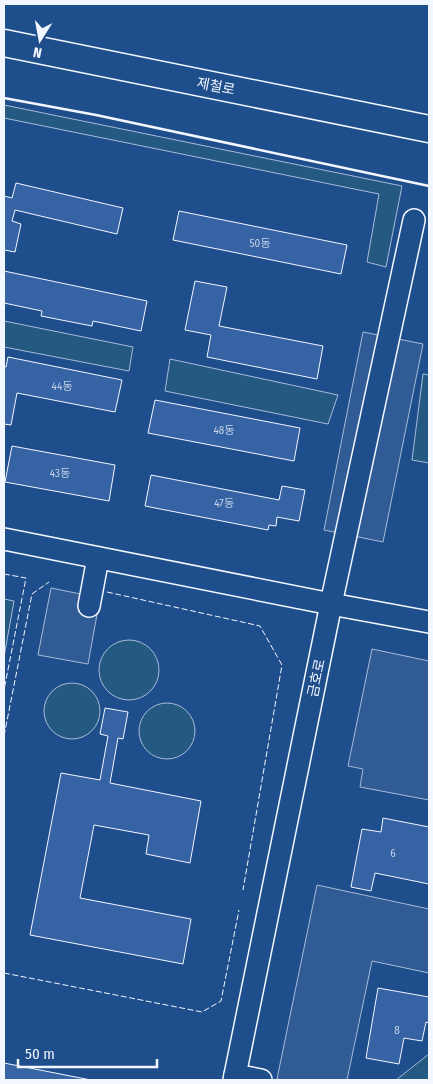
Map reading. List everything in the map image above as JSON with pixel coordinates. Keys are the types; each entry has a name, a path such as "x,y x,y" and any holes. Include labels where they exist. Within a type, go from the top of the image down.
{"main road":[{"name":"제철로","path":"4,43 429,129"}],"street":[{"name":"금호로","path":"234,1078 331,604 414,220"},
{"path":"4,539 429,622"},
{"path":"89,606 98,558"},
{"path":"234,1078 261,1080"}],"shaded area":[{"path":"4,105 402,186 386,267 367,262 379,194 4,118"},
{"path":"4,321 133,347 129,371 4,347"},
{"path":"363,332 423,344 383,542 324,530"},
{"path":"170,359 338,395 328,424 165,391"},
{"path":"423,374 429,375 429,463 412,460"},
{"path":"51,588 100,598 88,664 38,655"},
{"path":"4,599 14,601 4,657"},
{"path":"123,640 135,640 146,645 154,653 159,664 157,682 146,695 135,700 123,700 112,695 104,687 99,676 99,664 104,653 112,645"},
{"path":"372,649 429,661 429,800 360,787 363,769 348,766"},
{"path":"67,683 77,683 92,691 98,700 100,711 98,722 92,731 77,739 67,739 56,734 49,727 44,716 44,706 49,695 56,688"},
{"path":"167,703 178,705 187,711 193,720 195,731 193,742 187,751 178,757 167,759 156,757 147,751 141,742 139,731 141,720 147,711 156,705"},
{"path":"317,885 429,909 429,973 372,961 347,1080 277,1079"},
{"path":"429,1054 429,1080 396,1080"}],"building":[{"path":"16,183 123,208 117,234 15,210 12,221 21,224 15,252 4,250 4,196 12,198"},
{"path":"179,211 347,245 341,274 173,240"},
{"path":"4,271 147,301 141,331 93,321 92,326 41,316 42,311 4,303"},
{"path":"195,281 227,287 219,326 323,346 317,379 207,357 211,335 185,330"},
{"path":"8,357 122,380 115,412 17,393 11,425 4,424 4,366 6,367"},
{"path":"155,400 300,428 294,461 148,433"},
{"path":"12,446 115,465 109,501 5,482"},
{"path":"151,475 279,500 282,486 305,490 299,521 277,517 276,526 269,525 268,530 145,506"},
{"path":"105,708 128,712 123,739 118,738 110,783 201,801 190,863 146,854 149,835 94,825 80,898 191,919 183,964 30,935 61,773 100,780 108,736 100,734"},
{"path":"383,818 429,827 429,884 375,873 371,891 351,887 362,829 381,832"},
{"path":"378,988 429,997 429,1023 426,1022 422,1041 404,1038 399,1064 366,1058"},
{"path":"4,1063 91,1080 4,1080"}],"fence":[{"path":"4,574 26,578 4,690"},
{"path":"4,736 32,594 49,582"},
{"path":"107,592 260,626 282,665 243,890"},
{"path":"4,973 202,1012 221,1001 239,910"}],"wall":[{"path":"4,98 96,115 429,186"}]}
